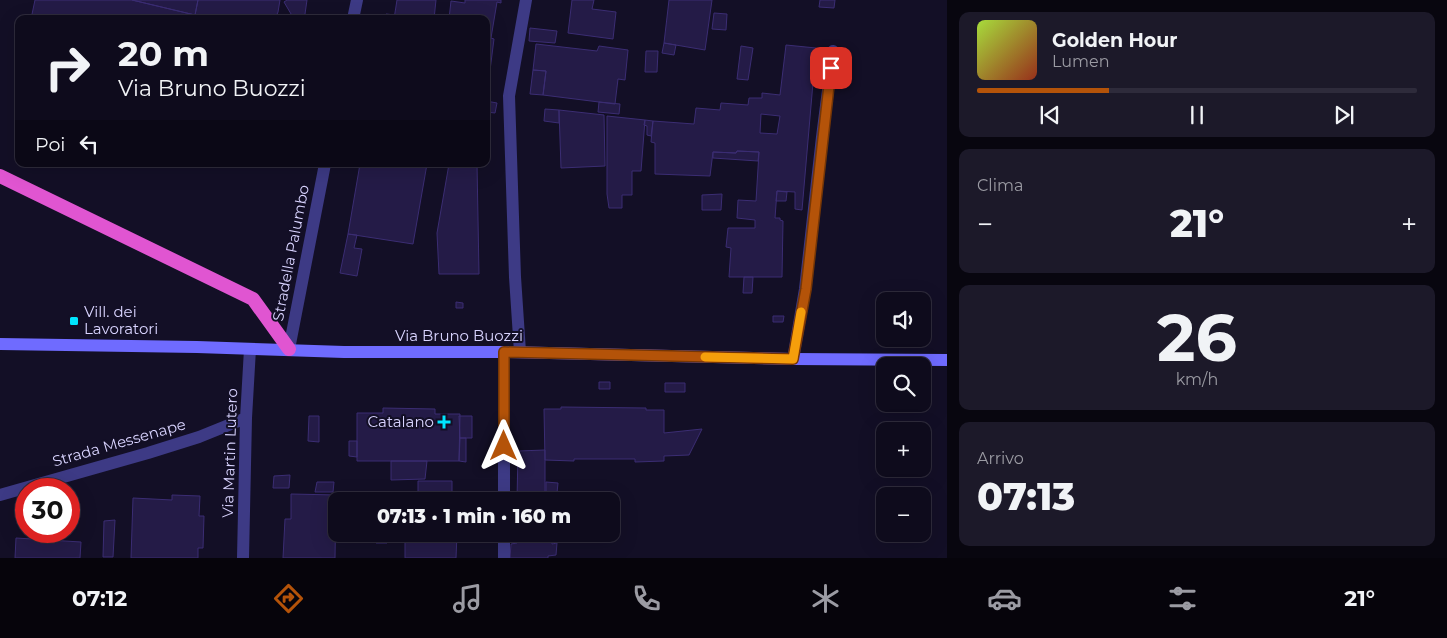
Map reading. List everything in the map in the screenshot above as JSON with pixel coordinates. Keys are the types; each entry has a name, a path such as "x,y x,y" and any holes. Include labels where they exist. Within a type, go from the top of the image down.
{"highway":[{"path":"0,176 253,299 288,349"}],"main road":[{"name":"Via Bruno Buozzi","path":"0,344 288,349 344,352 520,352 799,359 947,360"}],"street":[{"path":"354,15 357,0"},
{"path":"520,352 509,96 526,0"},
{"path":"799,359 821,146 833,51"},
{"name":"Stradella Palumbo","path":"288,349 324,167"},
{"name":"Via Martin Lutero","path":"243,558 246,418 250,349"},
{"path":"504,352 504,492"},
{"name":"Strada Messenape","path":"0,495 148,454 199,437 246,418"},
{"path":"504,542 504,558"}],"building":[{"path":"35,0 132,0 195,15 32,15"},
{"path":"132,0 198,0 195,15"},
{"path":"198,0 280,0 277,15 195,15"},
{"path":"287,0 307,0 305,14 292,15 284,2"},
{"path":"397,0 436,0 434,15 395,15"},
{"path":"465,0 501,0 501,3 497,2 491,38 494,39 490,70 490,15 449,15 451,1 465,3"},
{"path":"572,0 594,0 592,9 616,12 613,39 568,33"},
{"path":"669,0 712,0 705,50 664,43"},
{"path":"820,0 835,0 834,8 819,7"},
{"path":"714,13 727,14 726,30 712,29"},
{"path":"530,28 557,31 555,43 529,41"},
{"path":"664,43 676,45 674,55 662,53"},
{"path":"536,44 597,51 599,46 628,50 625,80 618,79 615,104 543,95 546,71 533,70"},
{"path":"786,45 816,48 802,210 795,209 795,192 777,191 775,218 780,218 783,221 782,277 729,277 731,248 726,247 728,228 755,228 755,220 737,218 738,200 756,201 759,152 713,152 710,176 655,174 655,143 651,142 653,121 694,124 696,108 720,110 721,103 748,105 749,98 762,98 762,93 780,95","holes":["761,114 780,116 777,134 760,133"]},
{"path":"741,46 753,48 748,80 737,79"},
{"path":"646,51 658,51 657,72 645,72"},
{"path":"533,70 546,71 543,95 530,94"},
{"path":"490,102 497,103 495,113 490,112"},
{"path":"599,102 620,104 619,114 598,112"},
{"path":"545,109 559,110 559,123 544,121"},
{"path":"559,110 604,115 605,166 561,168"},
{"path":"607,116 645,120 641,171 632,171 632,195 622,195 622,208 609,208 607,194"},
{"path":"645,120 653,121 651,136 647,135 647,126 644,125"},
{"path":"737,151 759,152 758,161 713,158 713,152 736,153"},
{"path":"359,167 426,167 413,244 348,234"},
{"path":"448,167 477,167 479,274 439,274 437,233"},
{"path":"777,191 787,192 786,201 776,201"},
{"path":"722,194 721,210 702,210 702,195"},
{"path":"348,234 357,235 354,248 362,249 357,276 340,273"},
{"path":"744,277 753,277 752,293 743,293"},
{"path":"456,302 463,303 463,308 456,308"},
{"path":"773,316 784,316 783,322 773,322"},
{"path":"599,382 610,382 610,389 599,389"},
{"path":"665,383 685,383 685,392 665,392"},
{"path":"561,407 664,410 664,433 702,429 689,455 664,456 664,461 635,462 635,459 545,460 544,409 561,409"},
{"path":"383,408 435,409 435,414 460,414 459,461 357,461 357,413 383,413"},
{"path":"309,416 319,416 319,442 308,441"},
{"path":"459,416 472,416 472,438 460,438"},
{"path":"460,438 466,438 466,462 459,461"},
{"path":"349,441 357,441 357,457 349,456"},
{"path":"545,450 545,492 517,492 518,451"},
{"path":"391,461 427,461 425,479 391,480"},
{"path":"290,475 289,488 273,488 274,476"},
{"path":"418,481 452,481 452,492 418,492"},
{"path":"317,482 334,482 333,492 315,492"},
{"path":"546,482 558,483 557,492 546,492"},
{"path":"291,494 328,495 328,542 335,542 335,558 283,558 285,519 291,519"},
{"path":"172,495 200,496 199,516 204,516 203,548 198,548 198,558 131,558 133,498 172,500"},
{"path":"115,520 113,557 103,557 104,521"},
{"path":"81,542 80,558 15,558 16,543"},
{"path":"405,542 457,542 456,558 405,558"},
{"path":"557,543 556,555 548,556 548,558 510,558 511,544"}],"slow traffic":[{"path":"705,357 793,359 801,312"}],"place":[{"name":"Vill. dei Lavoratori","path":"74,321"},
{"name":"Catalano","path":"444,422"}],"route":[{"path":"504,446 504,352 793,359 806,289 831,68"}]}
